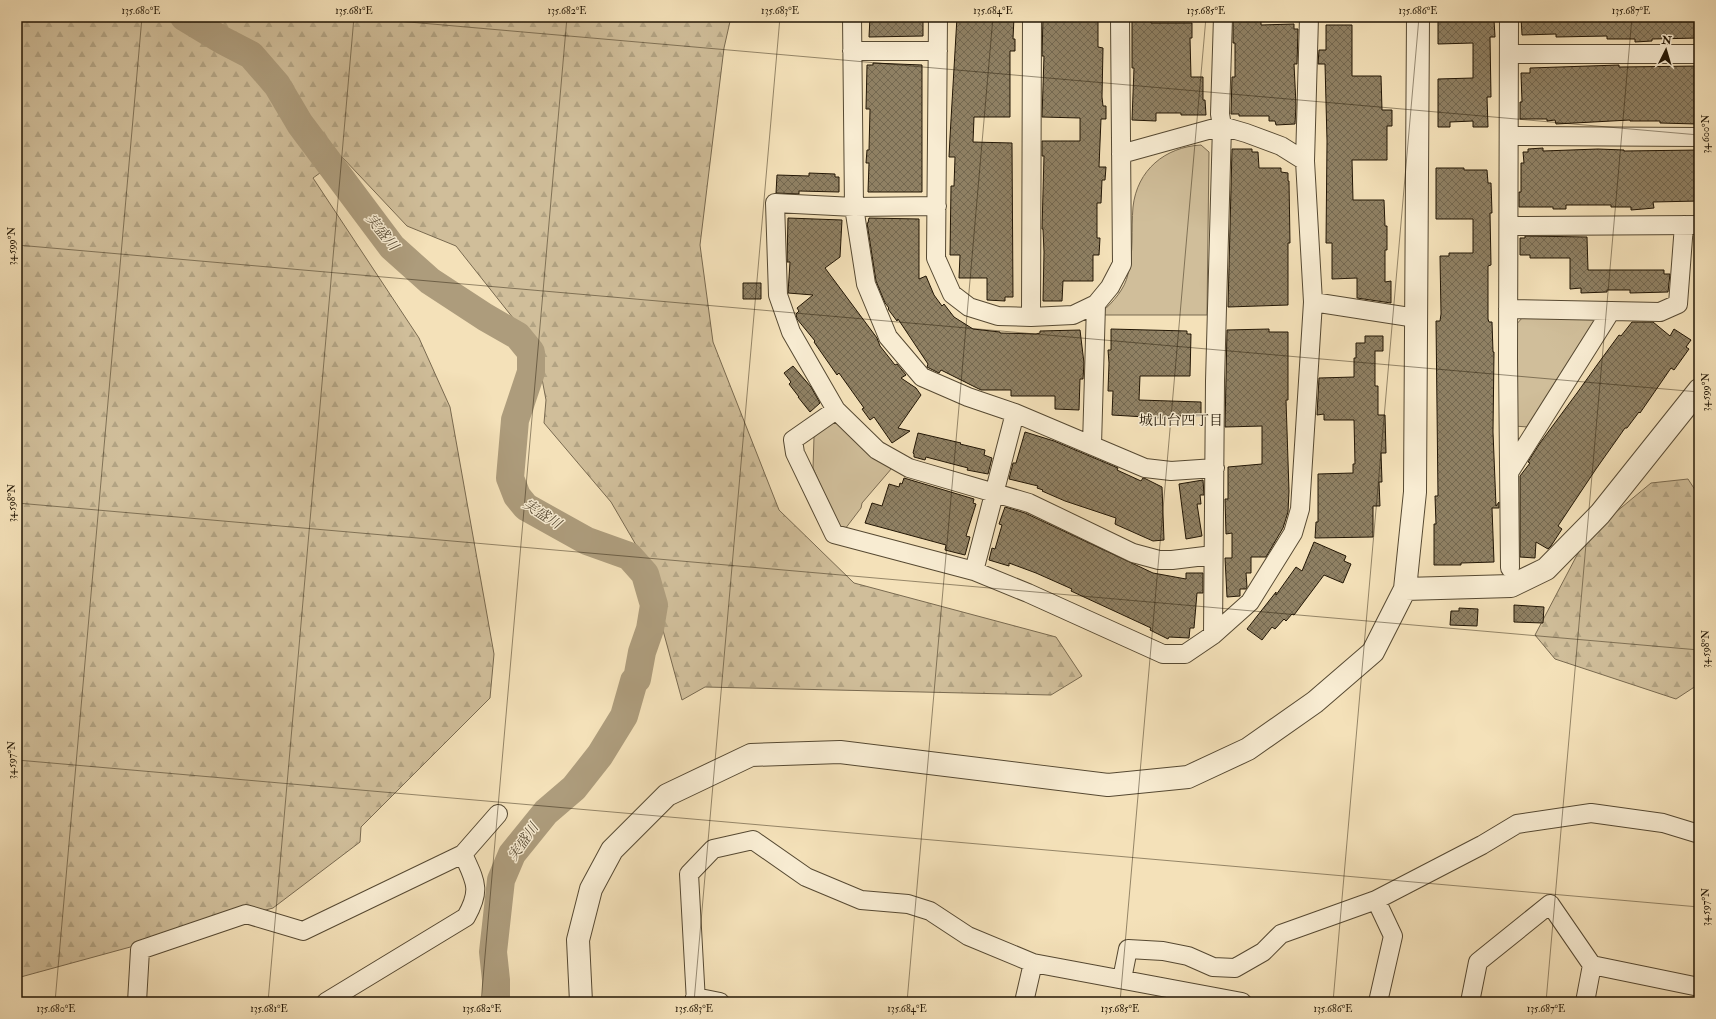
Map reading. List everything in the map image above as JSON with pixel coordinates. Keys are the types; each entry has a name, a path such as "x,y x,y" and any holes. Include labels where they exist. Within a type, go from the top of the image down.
{"street":[{"path":"852,17 854,207 866,284 888,336 922,377 968,397 1016,413 1145,468 1170,471 1215,468"},
{"path":"938,17 936,258 952,294 969,307 998,316 1031,317 1073,315 1096,304 1110,287 1122,264 1120,17"},
{"path":"1031,317 1032,17"},
{"path":"1213,635 1215,381 1222,126 1220,114 1224,17"},
{"path":"836,410 793,440 795,453 834,534 974,571 1028,593 1163,654 1185,654 1213,635 1250,602 1293,533 1300,509 1314,302 1305,161 1309,17"},
{"path":"581,1002 578,940 591,889 612,850 667,795 751,755 840,752 1108,786 1188,777 1248,749 1315,702 1373,652 1405,589 1415,492 1418,17"},
{"path":"1509,17 1508,309 1510,568"},
{"path":"852,51 938,51"},
{"path":"1509,54 1699,54"},
{"path":"1121,154 1222,126 1281,146 1305,161"},
{"path":"1508,136 1699,137"},
{"path":"937,206 854,207 774,203 778,295 791,332 836,410 877,450 909,468 1029,503 1133,553 1159,560 1213,555"},
{"path":"1508,309 1660,312 1678,304 1691,225 1509,226"},
{"path":"1314,302 1416,318"},
{"path":"1092,445 1096,304"},
{"path":"1510,471 1611,311"},
{"path":"1405,589 1511,586 1546,570 1600,514 1699,390"},
{"path":"974,571 1016,413"},
{"path":"1122,979 1128,949 1163,951 1188,956 1213,967 1235,968 1263,952 1281,934 1376,900 1482,845 1517,824 1591,813 1663,823 1699,834"},
{"path":"137,1002 140,950 246,914 303,931 463,854 498,814"},
{"path":"720,1002 696,999 690,874 712,849 752,840 806,878 861,900 908,904 930,910 968,936 1033,963 1242,1002"},
{"path":"326,1002 466,917 474,904 476,884 463,854"},
{"path":"1376,900 1393,936 1378,1002"},
{"path":"1470,1002 1478,962 1550,904 1592,965 1699,987"},
{"path":"1024,1002 1033,963"},
{"path":"1584,1002 1592,965"}],"green space":[{"path":"17,17 731,17 724,48 700,245 713,342 779,510 854,583 1056,637 1082,676 1051,695 705,687 682,700 643,557 611,502 544,423 546,400 536,347 456,246 407,226 342,157 313,178 419,338 450,407 494,654 490,698 361,827 360,842 273,908 17,978"},
{"path":"1201,145 1209,152 1207,315 1102,315 1102,312 1118,295 1124,285 1130,266 1133,207 1140,182 1155,163 1165,156 1176,150"},
{"path":"1523,317 1593,318 1599,331 1528,427 1514,426 1514,327"},
{"path":"833,422 846,424 892,468 862,503 861,508 845,529 839,527 813,468 814,437"},
{"path":"1688,479 1699,496 1699,684 1676,699 1555,659 1535,635 1587,536 1651,483"}],"building":[{"path":"870,17 923,17 923,36 869,37"},
{"path":"957,17 1014,17 1013,39 1015,39 1015,51 1010,51 1010,117 974,117 973,142 1012,143 1013,297 1005,297 1005,301 987,300 987,278 959,278 960,255 950,255 951,186 954,186 955,157 949,157"},
{"path":"1043,17 1098,17 1098,47 1103,48 1102,97 1103,106 1106,106 1106,119 1101,119 1099,167 1106,167 1105,180 1102,180 1101,203 1097,203 1097,238 1100,238 1099,255 1093,255 1093,281 1063,281 1062,301 1043,301 1044,252 1042,229 1044,156 1042,156 1042,141 1080,141 1080,118 1042,117 1044,56 1042,56"},
{"path":"1132,17 1151,17 1151,23 1192,23 1192,38 1190,38 1191,77 1203,77 1203,100 1205,100 1206,115 1156,113 1156,121 1132,120 1134,68 1132,68"},
{"path":"1233,17 1261,17 1261,25 1294,24 1294,29 1298,29 1297,64 1294,64 1296,105 1295,124 1276,125 1275,121 1269,121 1269,116 1239,116 1239,114 1231,114 1232,77 1235,77"},
{"path":"1438,17 1492,17 1492,20 1494,20 1495,37 1490,37 1491,97 1487,97 1488,127 1473,127 1473,121 1450,122 1450,127 1438,127 1438,79 1473,78 1473,43 1438,44"},
{"path":"1521,17 1699,17 1699,38 1652,39 1652,41 1635,42 1635,39 1607,39 1607,36 1556,37 1556,34 1522,35"},
{"path":"1326,25 1352,25 1352,76 1381,76 1382,110 1392,110 1392,126 1387,126 1387,160 1352,160 1353,200 1384,200 1385,226 1387,226 1385,282 1391,281 1391,303 1357,298 1357,278 1332,279 1332,243 1326,243 1327,141 1325,64 1318,64 1319,50 1326,50"},
{"path":"873,63 922,65 922,192 868,192 869,163 866,163 867,150 869,150 870,109 866,109 867,65 873,65"},
{"path":"1619,65 1619,67 1699,66 1699,116 1697,116 1697,124 1660,123 1660,121 1630,120 1556,124 1555,120 1547,121 1547,119 1520,119 1520,102 1522,102 1521,73 1530,73 1530,68"},
{"path":"1543,148 1543,151 1598,149 1624,151 1699,150 1699,201 1653,202 1654,208 1631,210 1631,207 1611,207 1611,205 1566,205 1566,209 1553,209 1553,207 1519,207 1519,192 1521,192 1521,163 1524,163 1523,152 1528,152 1528,149"},
{"path":"1232,149 1252,149 1252,152 1258,152 1259,168 1281,168 1281,172 1288,173 1290,243 1288,243 1288,305 1228,307"},
{"path":"1436,168 1487,170 1488,183 1491,183 1491,265 1488,266 1488,319 1489,322 1492,322 1494,352 1493,432 1496,506 1499,502 1499,508 1492,508 1494,562 1461,563 1461,565 1434,565 1434,524 1436,524 1435,496 1438,496 1436,321 1440,321 1441,314 1440,256 1449,256 1449,253 1473,253 1473,219 1436,219"},
{"path":"809,173 835,174 835,177 839,177 839,192 799,191 799,194 776,193 777,175 809,176"},
{"path":"788,218 842,220 840,257 825,268 877,338 880,346 895,365 897,364 906,375 901,378 916,388 921,395 898,428 910,431 892,443 874,417 870,420 862,409 864,408 839,373 837,375 814,342 815,341 797,319 796,314 799,311 797,308 813,295 788,293 790,262 787,262"},
{"path":"869,218 919,219 919,279 926,276 934,295 942,306 944,304 954,317 973,329 1000,333 1036,334 1040,333 1040,331 1080,330 1084,363 1083,379 1080,379 1079,410 1055,409 1055,396 1011,396 1011,390 981,390 941,370 939,373 927,367 928,364 898,319 897,321 888,309 889,308 885,303 876,281 867,223"},
{"path":"1525,236 1587,237 1588,270 1664,270 1664,274 1670,274 1668,292 1630,293 1630,290 1607,290 1607,292 1581,293 1581,288 1570,289 1570,258 1530,258 1530,255 1520,255 1520,238 1525,238"},
{"path":"743,283 761,283 761,299 743,299"},
{"path":"1632,322 1653,322 1670,336 1674,329 1691,340 1686,347 1689,349 1674,370 1671,368 1640,413 1639,412 1627,428 1625,428 1596,469 1558,526 1562,529 1551,546 1548,549 1536,542 1535,558 1520,557 1520,476 1530,463 1528,462 1540,443 1619,335 1621,336"},
{"path":"1111,329 1187,331 1187,334 1191,334 1190,376 1140,376 1139,400 1201,402 1201,416 1178,416 1178,419 1112,415 1113,391 1108,391 1108,350 1111,350"},
{"path":"1269,329 1269,332 1288,332 1288,400 1286,400 1289,491 1288,512 1283,528 1266,557 1251,557 1251,573 1246,573 1246,589 1240,589 1240,596 1227,597 1225,558 1232,558 1232,533 1226,534 1225,499 1228,499 1228,467 1262,464 1262,426 1225,427 1227,330"},
{"path":"1365,336 1383,336 1383,351 1375,351 1375,386 1378,386 1378,415 1385,415 1386,453 1381,453 1382,482 1379,482 1380,506 1373,506 1373,537 1315,538 1316,522 1318,522 1318,474 1353,473 1353,464 1355,464 1354,420 1324,420 1324,414 1317,415 1319,378 1354,377 1356,343 1365,343"},
{"path":"793,366 811,387 820,403 810,412 789,384 791,382 784,373"},
{"path":"1025,432 1054,441 1118,468 1117,470 1141,481 1144,478 1162,487 1164,540 1153,541 1115,524 1116,518 1065,501 1042,491 1043,490 1037,488 1038,486 1009,479 1013,463 1016,463"},
{"path":"918,433 985,450 984,455 992,458 988,474 967,470 968,468 926,457 925,460 914,457 913,453"},
{"path":"904,478 974,499 973,503 976,504 966,536 970,537 965,555 945,550 946,545 865,523 872,503 882,506 889,484 899,487"},
{"path":"1203,480 1204,495 1200,495 1201,504 1197,504 1202,536 1186,539 1179,484"},
{"path":"1005,507 1025,513 1153,573 1186,579 1186,573 1203,573 1203,593 1197,593 1194,628 1190,628 1189,638 1169,637 1168,639 1150,630 1151,628 1036,573 1009,563 1009,566 989,560 992,548 995,549 1002,525 999,524"},
{"path":"1314,542 1346,556 1344,561 1351,564 1343,583 1324,575 1294,615 1292,614 1286,621 1284,619 1275,629 1272,627 1262,640 1247,629 1276,592 1276,595 1296,567 1302,571"},
{"path":"1514,605 1544,607 1543,623 1514,622"},
{"path":"1459,608 1478,609 1477,626 1450,625 1451,611 1459,611"}],"waterway":[{"name":"実盛川","path":"184,17 222,40 251,55 277,85 300,124 392,247 430,281 485,317 518,336 531,352 531,372 515,420 510,478 517,496 526,507 587,541 629,556 645,574 654,605 650,629 642,652 637,679 634,681 624,716 600,755 574,788 546,812 512,854 501,880 493,952 496,980 496,1002"}],"district":[{"name":"城山台四丁目","path":"1181,420"}]}
